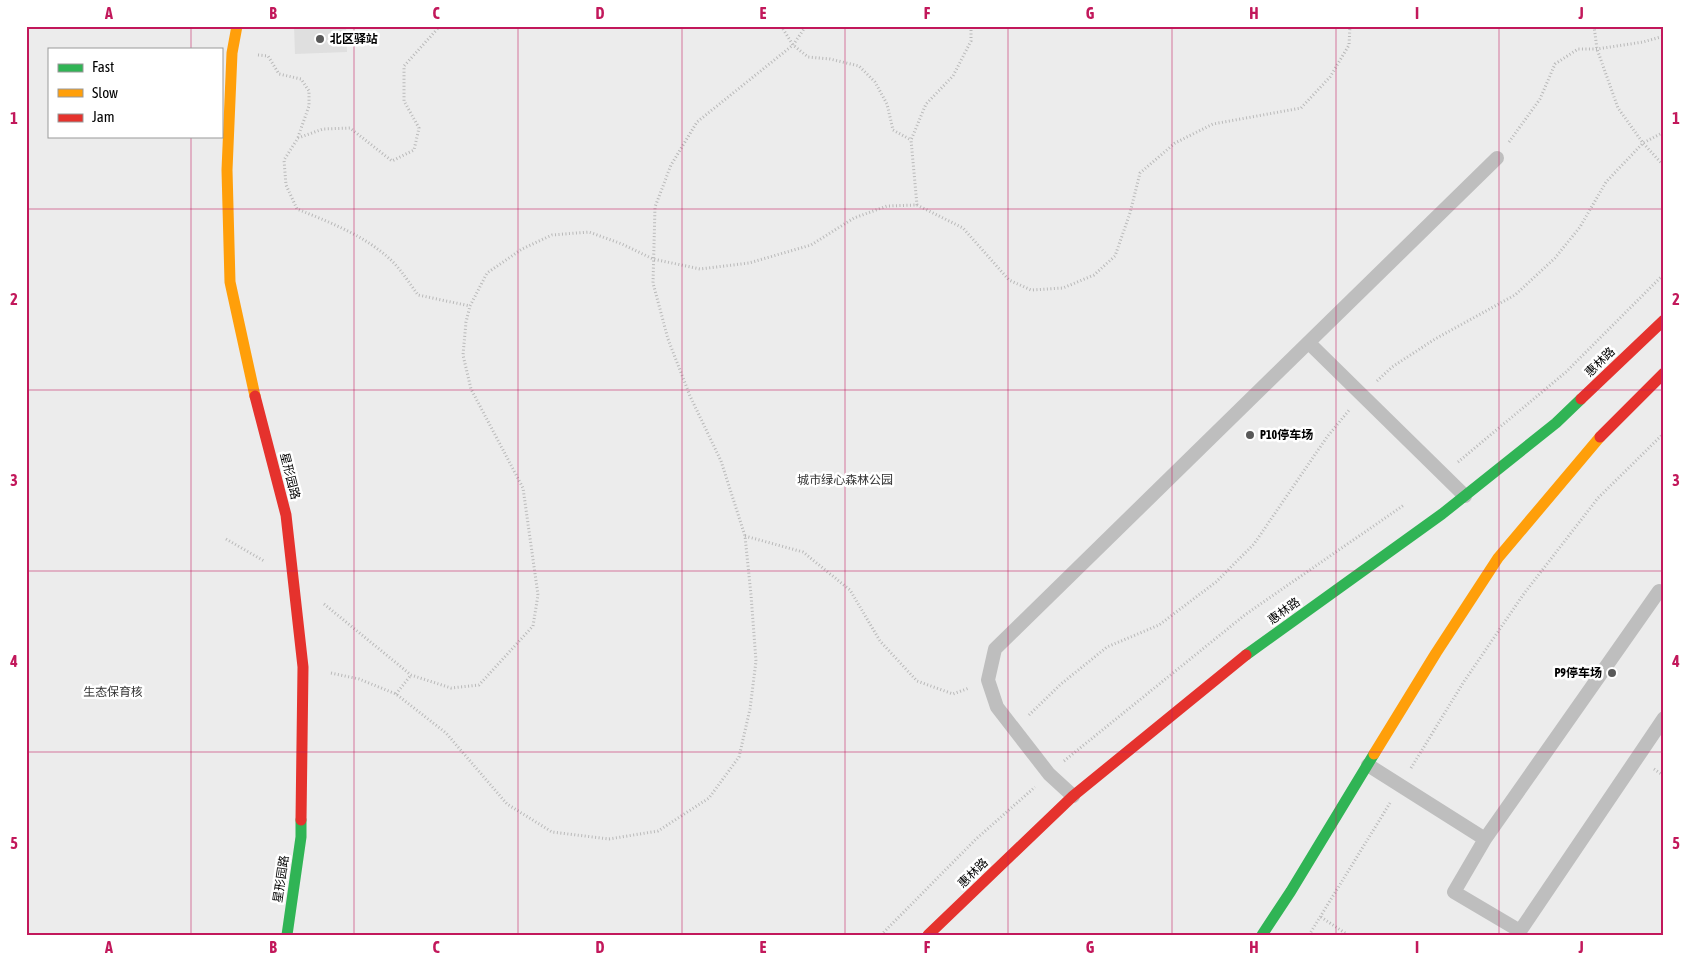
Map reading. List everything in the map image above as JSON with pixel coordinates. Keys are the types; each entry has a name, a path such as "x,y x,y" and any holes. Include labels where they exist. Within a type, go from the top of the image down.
{"main road":[{"name":"星形园路","path":"237,26 232,53 227,170 230,282 256,399 286,515 303,667 301,837 287,935"},
{"name":"惠林路","path":"928,935 1073,796 1245,656 1465,496 1556,423 1664,320"},
{"path":"1262,935 1291,891 1436,653 1498,558 1595,442 1664,374"}],"lane":[{"path":"1073,796 1049,774 997,707 988,680 995,649 1310,343 1496,158"},
{"path":"1310,343 1465,496"},
{"path":"1664,594 1659,591 1485,840 1454,892 1520,932 1664,718"},
{"path":"1368,765 1485,840"}],"path":[{"path":"298,138 323,128 350,128 392,161 414,150 418,128 404,101 404,66 440,26"},
{"path":"781,26 793,45 808,56 859,66 875,82 887,104 893,130 911,140"},
{"path":"303,667 359,679 396,694 446,733 507,804 552,832 609,839 658,831 709,798 739,757 750,710 756,661 751,595 745,536 721,461 690,396 668,339 652,282 655,207 672,165 698,122 793,45 806,26"},
{"path":"917,205 911,140 926,104 953,76 971,40 971,26"},
{"path":"323,603 412,675 451,688 479,685 533,626 538,595 524,488 471,389 463,355 466,322 470,306 486,273 522,249 552,236 588,232 622,244 653,259 700,269 748,263 811,245 854,218 887,206 917,205 963,228 1009,280 1031,290 1063,288 1094,275 1115,256 1130,213 1140,173 1175,143 1213,124 1301,108 1330,77 1349,45 1350,26"},
{"path":"1594,26 1597,49 1618,108 1643,143 1664,166"},
{"path":"1496,158 1540,99 1555,64 1578,49 1597,49 1643,42 1664,36"},
{"path":"232,53 268,56 278,74 301,79 309,90 309,106 298,138 284,160 286,185 297,210 326,220 374,246 393,262 418,295 470,306"},
{"path":"1014,729 1061,684 1107,646 1159,626 1216,582 1254,544 1327,436 1362,394 1392,367 1435,339 1515,295 1555,258 1580,228 1606,182 1643,143 1664,132"},
{"path":"1309,935 1463,683 1523,595 1598,498 1664,433"},
{"path":"745,536 803,552 850,590 880,641 917,681 953,694 988,680"},
{"path":"226,539 292,576"},
{"path":"396,694 412,675"},
{"path":"1321,918 1348,935"}],"green space":[{"name":"城市绿心森林公园","path":"26,26 1664,26 1664,935 26,935"}],"building":[{"name":"北区驿站","path":"294,26 346,26 347,52 295,54"}],"traffic: fast":[{"path":"1246,655 1442,514 1556,423 1581,399"},
{"path":"1262,935 1291,891 1374,754"},
{"path":"287,935 301,837 301,820"}],"traffic: slow":[{"path":"237,26 232,53 227,170 230,282 255,396"},
{"path":"1374,754 1436,653 1498,558 1600,437"}],"traffic: jam":[{"path":"1581,399 1664,320"},
{"path":"1600,437 1664,373"},
{"path":"255,396 286,515 303,667 301,820"},
{"path":"928,935 1073,796 1246,655"}],"place":[{"name":"北区驿站","path":"320,39"},
{"name":"P10停车场","path":"1250,435"},
{"name":"P9停车场","path":"1612,673"}],"park label":[{"name":"生态保育核","path":"113,692"}]}
